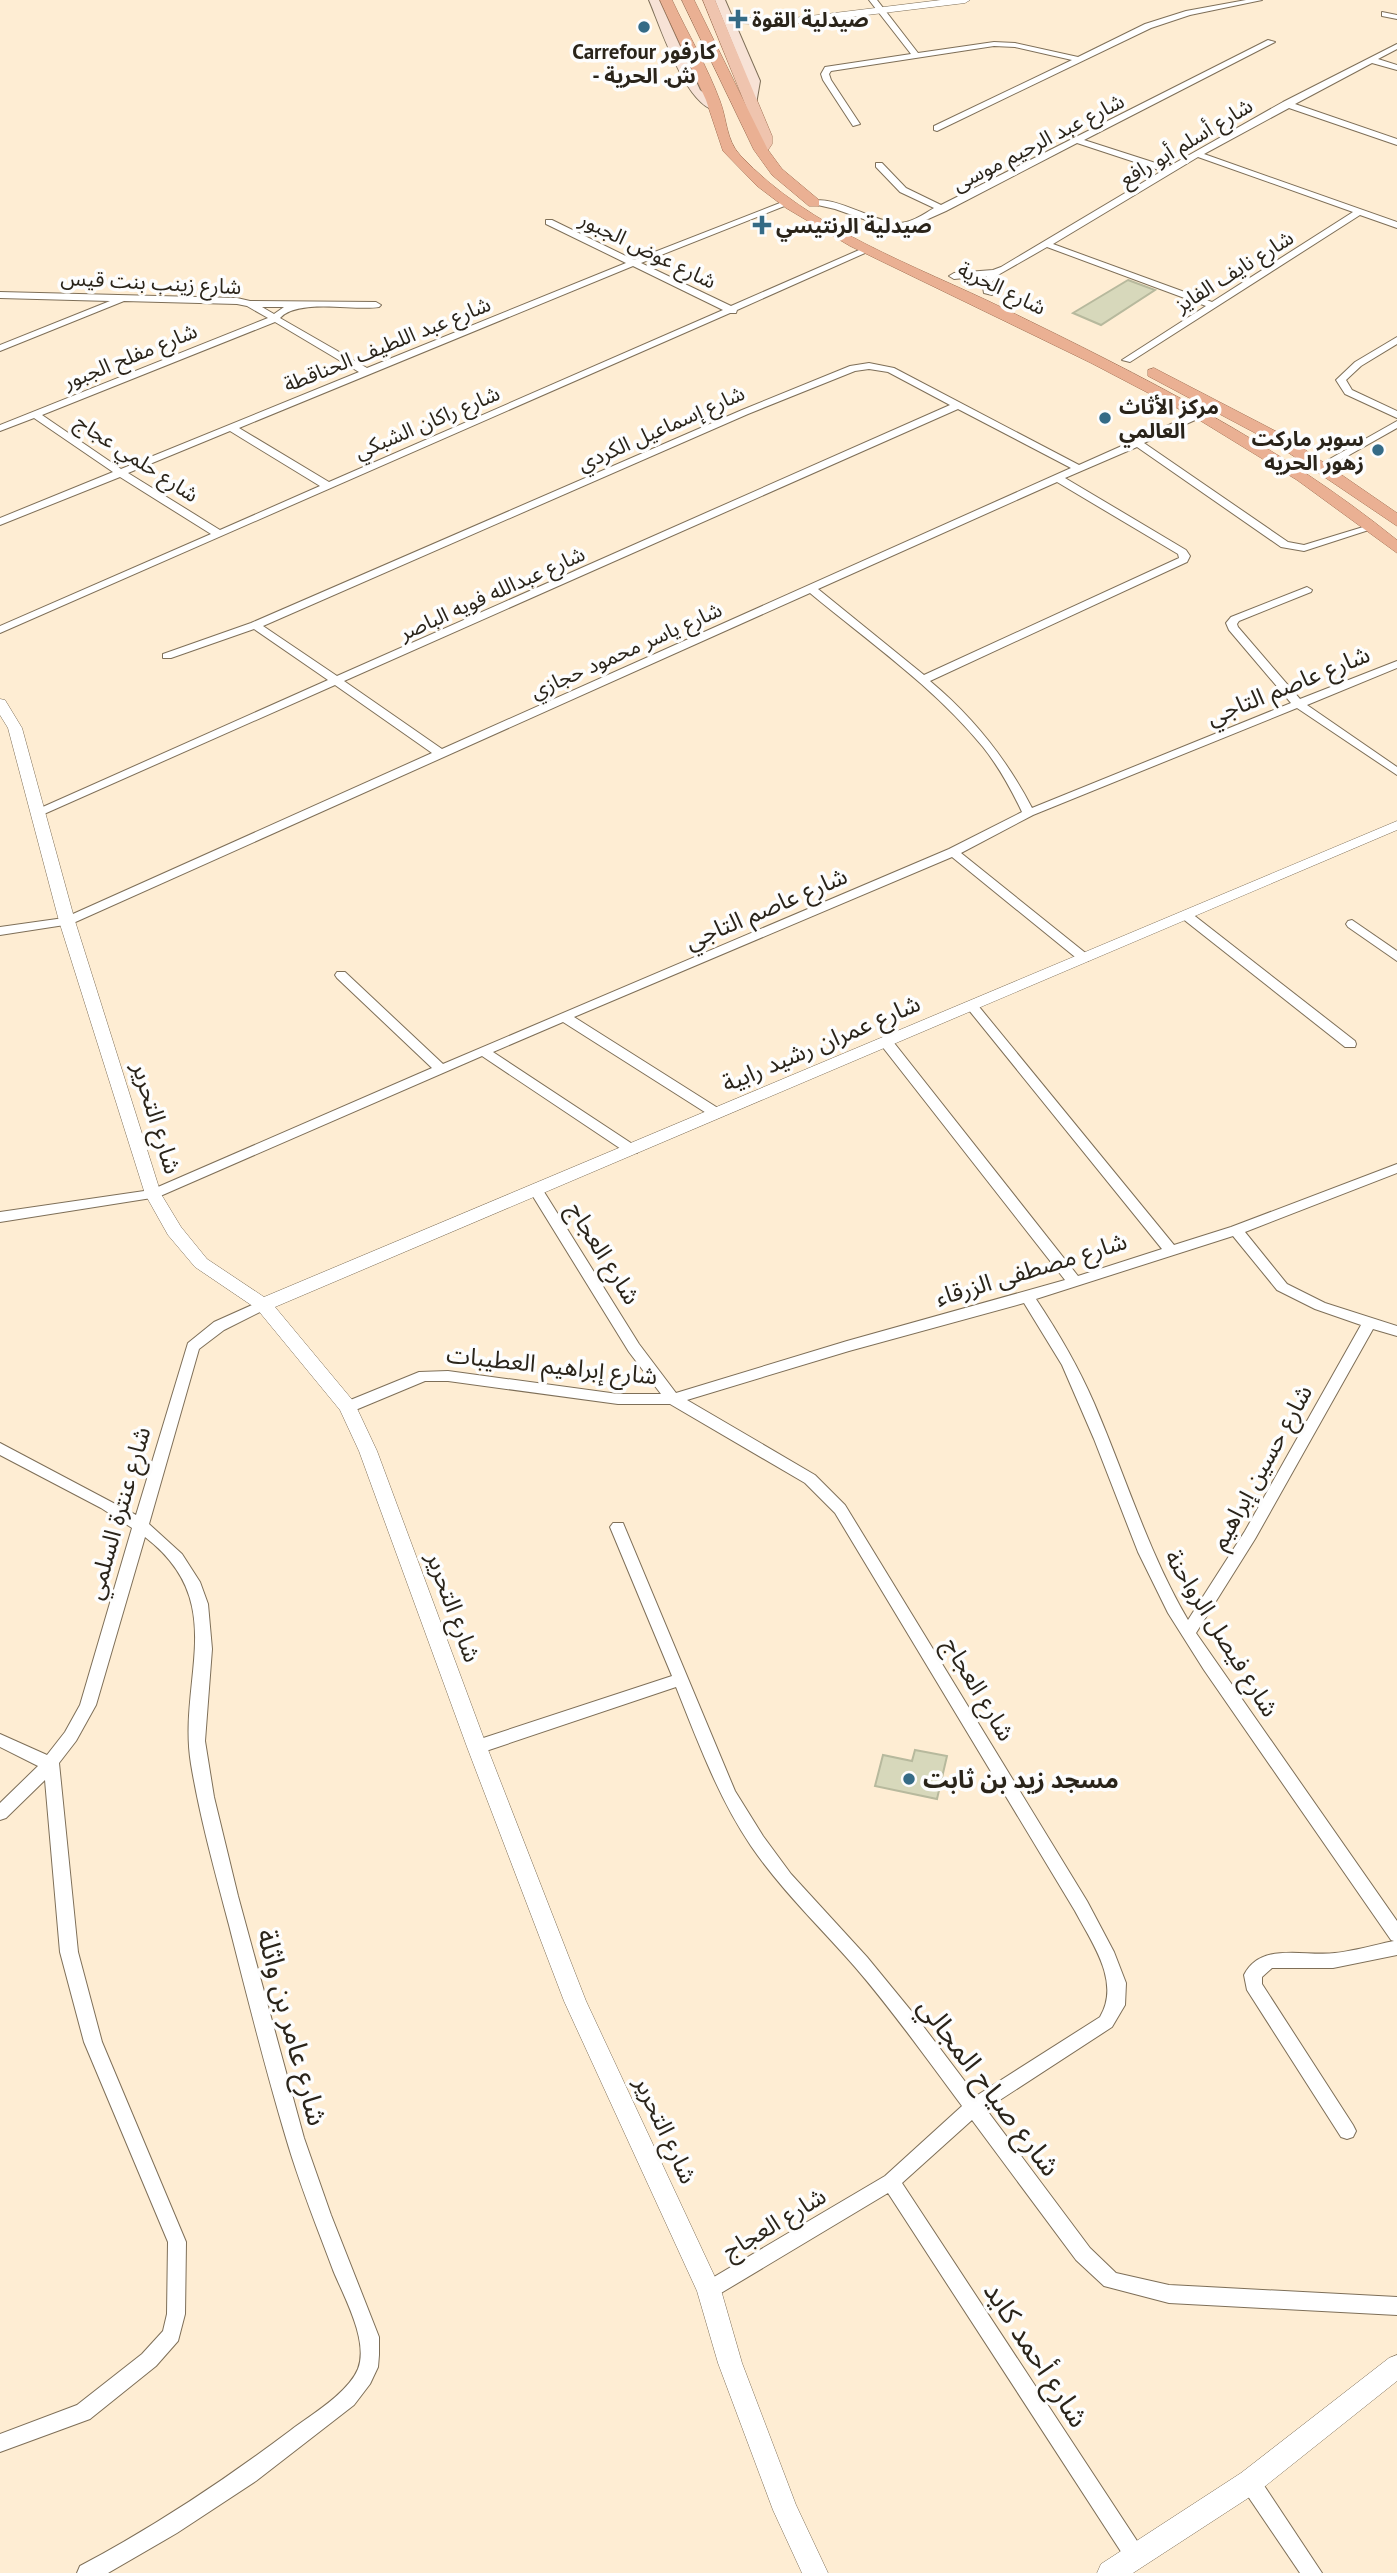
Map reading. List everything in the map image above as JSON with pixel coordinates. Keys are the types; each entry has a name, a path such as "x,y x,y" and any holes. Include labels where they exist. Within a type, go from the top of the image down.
{"highway":[{"name":"شارع الحرية","path":"666,0 716,108 720,135 731,153 789,203 869,249 1200,414 1298,471 1397,548"},
{"name":"شارع الحرية","path":"688,0 761,150 777,172 813,202 954,276 1256,424 1324,465 1397,521"}],"main road":[{"path":"654,0 695,92 716,108"},
{"path":"709,0 765,136 765,144 761,150"},
{"path":"720,0 739,39 754,81 752,103"}],"street":[{"path":"873,0 915,54"},
{"path":"729,20 785,22 965,0"},
{"path":"937,128 1076,58 1167,19 1258,0"},
{"path":"1385,14 1397,17"},
{"path":"739,39 785,22"},
{"name":"شارع عبد الرحيم موسى","path":"813,202 840,205 896,227 908,225 1271,42"},
{"path":"856,124 827,80 825,71 846,64 1005,44 1076,58"},
{"name":"شارع أسلم أبو رافع","path":"954,276 995,273 1168,170 1397,46"},
{"path":"1372,60 1397,68"},
{"path":"1286,104 1397,142"},
{"path":"1079,141 1168,170"},
{"path":"1197,154 1397,225"},
{"path":"879,165 903,190 943,209"},
{"name":"شارع عبد اللطيف الحناقطة","path":"0,522 633,262 789,203"},
{"name":"شارع نايف الفايز","path":"1127,360 1359,212"},
{"name":"شارع عوض الجبور","path":"549,222 733,311"},
{"path":"1046,244 1213,305"},
{"name":"شارع راكان الشبكي","path":"0,630 733,311 869,249"},
{"path":"989,293 987,282 995,273"},
{"name":"شارع زينب بنت قيس","path":"0,295 223,299 250,304 366,372"},
{"path":"0,348 128,297"},
{"path":"250,304 376,305"},
{"name":"شارع مفلح الجبور","path":"0,428 275,319 280,312 297,305"},
{"path":"1397,340 1358,364 1341,380 1348,392 1397,415"},
{"name":"شارع إسماعيل الكردي","path":"167,656 255,625 845,371 869,366 891,370 1080,469"},
{"name":"شارع عبدالله فويه الباصر","path":"40,812 958,405"},
{"name":"شارع حلمي عجاج","path":"35,414 121,473 219,534"},
{"name":"شارع ياسر محمود حجازي","path":"0,931 66,921 1200,414"},
{"path":"1324,465 1397,424"},
{"path":"232,428 328,486"},
{"path":"1138,443 1285,545 1304,548 1373,527"},
{"path":"922,680 1183,560 1182,552 1059,479"},
{"path":"810,588 922,680 994,752 1016,783 1029,813"},
{"path":"1307,590 1231,623 1297,703 1397,772"},
{"path":"255,625 335,683 442,754"},
{"name":"شارع عاصم التاجي","path":"0,1217 153,1194 953,852 1029,813 1397,664"},
{"name":"شارع التحرير","path":"0,702 15,728 40,812 66,921 153,1194 174,1231 201,1263 263,1305 348,1407 368,1451 477,1747 575,2001 709,2290 730,2364 785,2510 815,2573"},
{"name":"شارع عمران رشيد رابية","path":"263,1305 1397,825"},
{"path":"953,852 1084,958"},
{"path":"1187,916 1350,1044"},
{"path":"1352,924 1397,957"},
{"path":"341,975 441,1069"},
{"path":"972,1006 1171,1251"},
{"path":"564,1017 716,1114"},
{"path":"886,1042 1074,1282"},
{"path":"483,1051 632,1150"},
{"name":"شارع مصطفى الزرقاء","path":"673,1399 847,1346 1027,1297 1236,1230 1397,1169"},
{"name":"شارع العجاج","path":"536,1190 635,1348 673,1399 810,1479 840,1509 1074,1894 1105,1952 1117,1983 1116,2006 1106,2022 974,2107 891,2182 709,2290"},
{"path":"1236,1230 1283,1287 1320,1306 1397,1331"},
{"name":"شارع فيصل الرواحنة","path":"1027,1297 1064,1350 1141,1542 1164,1591 1189,1632 1397,1935"},
{"name":"شارع عنترة السلمي","path":"0,1814 52,1765 74,1734 88,1705 193,1348 219,1326 263,1305"},
{"name":"شارع حسين إبراهيم","path":"1189,1632 1250,1535 1370,1322"},
{"name":"شارع إبراهيم العطيبات","path":"348,1407 425,1376 448,1376 608,1398 673,1399"},
{"name":"شارع عامر بن واثلة","path":"0,1448 141,1524 169,1547 192,1582 204,1614 205,1638 195,1717 197,1752 214,1841 306,2171 369,2337 370,2360 361,2382 347,2397 275,2455 182,2520 88,2573"},
{"name":"شارع صياح المجالي","path":"618,1527 728,1794 757,1841 785,1879 886,1992 1083,2255 1111,2280 1169,2294 1397,2306"},
{"path":"477,1747 679,1680"},
{"path":"0,1740 52,1765 69,1952 93,2042 177,2242 176,2314 171,2335 149,2360 83,2412 0,2443"},
{"path":"1347,2131 1252,1986 1253,1975 1260,1966 1271,1961 1333,1961 1397,1948"},
{"name":"شارع أحمد كايد","path":"891,2182 1136,2557"},
{"path":"1110,2573 1250,2483 1397,2365"},
{"path":"1250,2483 1312,2573"}],"building":[{"path":"1128,280 1155,290 1101,325 1073,313"},
{"name":"مسجد زيد بن ثابت","path":"915,1750 947,1756 937,1799 875,1786 883,1755 912,1761"}],"place":[{"name":"صيدلية القوة","path":"738,19"},
{"name":"Carrefour كارفور - ش. الحرية","path":"644,27"},
{"name":"صيدلية الرنتيسي","path":"762,225"},
{"name":"مركز الأثاث العالمي","path":"1105,418"},
{"name":"سوبر ماركت زهور الحريه","path":"1378,450"},
{"name":"مسجد زيد بن ثابت","path":"909,1779"}]}
